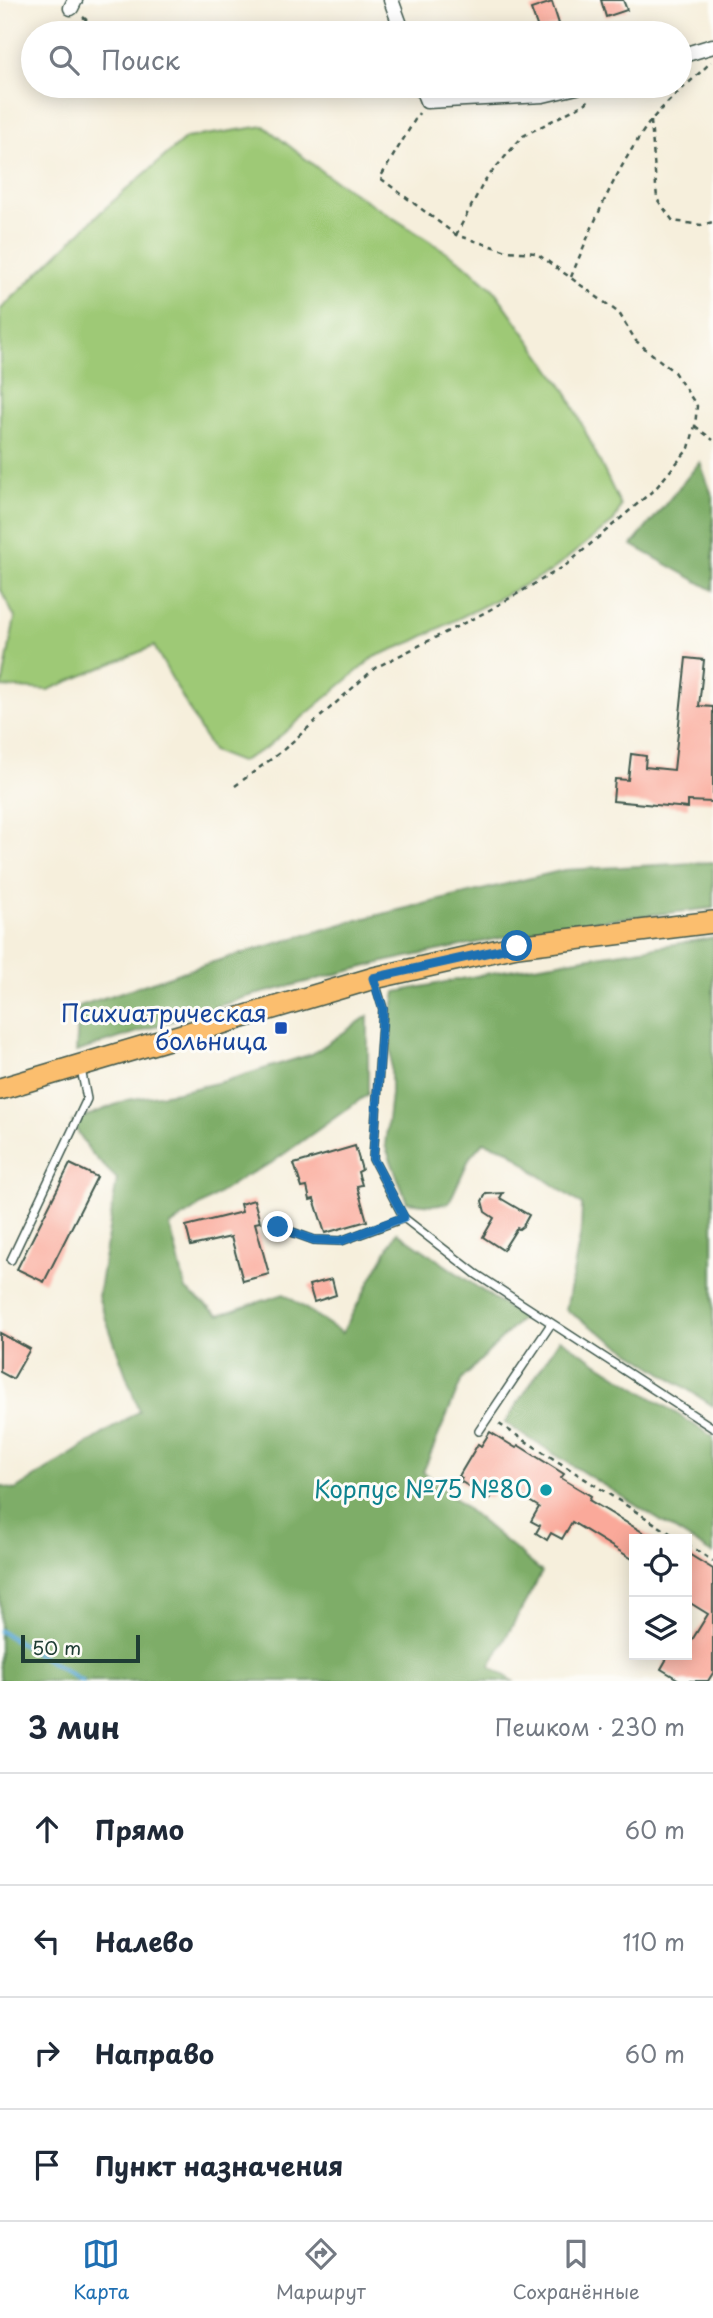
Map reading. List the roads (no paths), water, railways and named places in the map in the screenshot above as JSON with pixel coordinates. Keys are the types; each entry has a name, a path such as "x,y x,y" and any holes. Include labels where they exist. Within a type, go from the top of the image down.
{"main road":[{"path":"0,1089 373,978 517,946 713,922"}],"street":[{"path":"391,0 399,21"},
{"path":"692,52 713,46"},
{"path":"426,98 427,101 485,98"}],"lane":[{"path":"373,978 383,1009 373,1159 404,1217 476,1274 713,1428"},
{"path":"11,1260 87,1099 81,1065"},
{"path":"278,1227 314,1240 341,1241 404,1217"},
{"path":"479,1431 551,1324"}],"waterway":[{"path":"0,1631 82,1681"}],"place":[{"name":"Психиатрическая больница","path":"281,1028"},
{"name":"Корпус №75 №80","path":"546,1490"}]}
